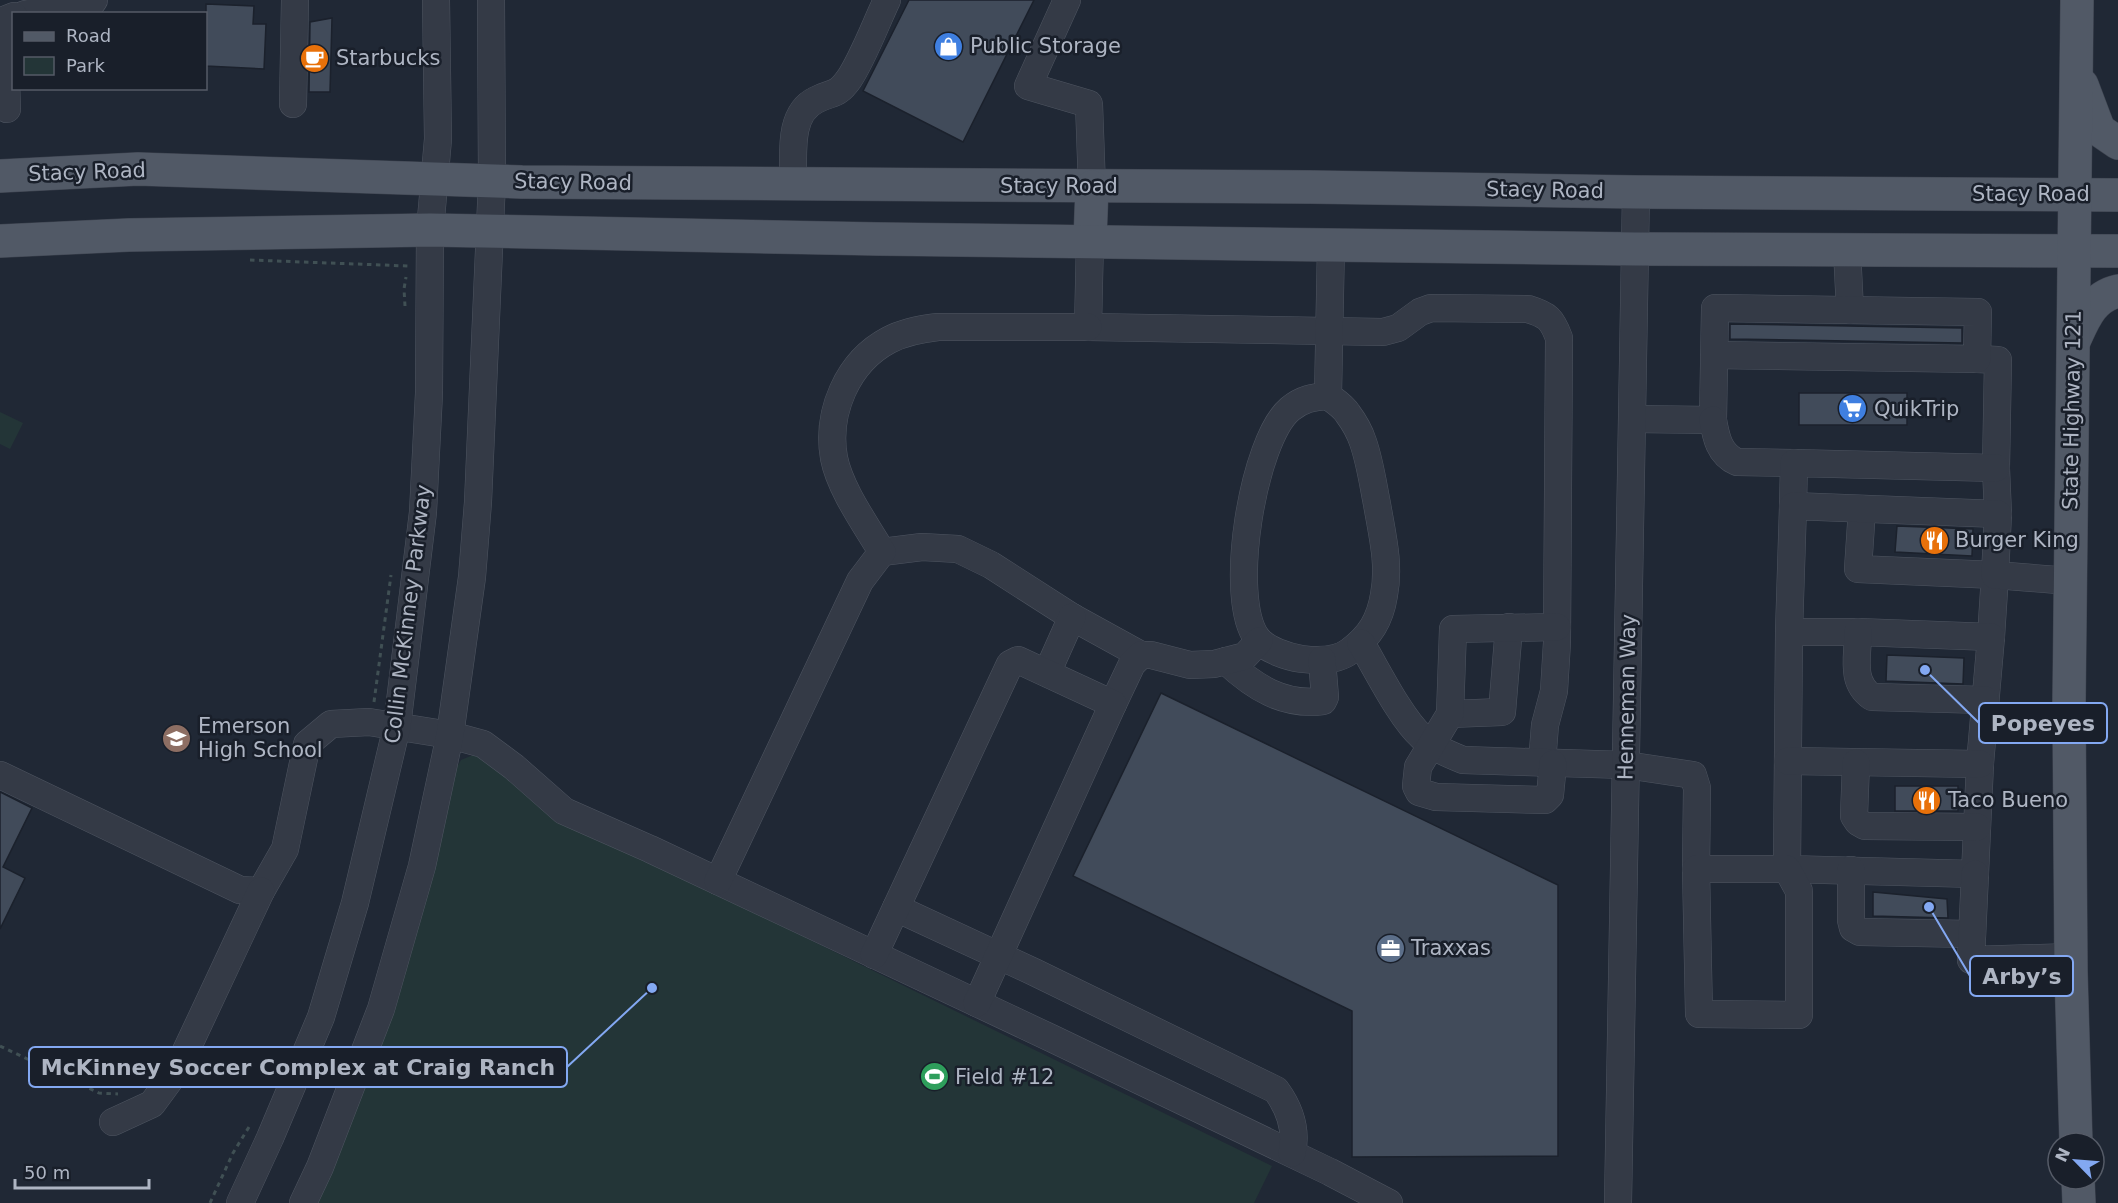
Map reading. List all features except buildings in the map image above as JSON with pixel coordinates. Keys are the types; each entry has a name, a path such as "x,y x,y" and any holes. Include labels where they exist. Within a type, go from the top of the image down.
{"main road":[{"name":"State Highway 121","path":"2076,1131 2071,957 2070,581 2077,0"},
{"path":"2076,69 2099,129 2118,143"},
{"name":"Stacy Road","path":"0,176 138,170 492,181 2118,195"},
{"path":"1090,240 1092,187"},
{"path":"0,241 129,235 430,230 1636,249 2118,251"},
{"path":"2072,346 2087,311 2108,293 2118,291"}],"street":[{"path":"38,12 92,4 94,0"},
{"path":"293,104 295,0"},
{"name":"Collin McKinney Parkway","path":"240,1203 321,1017 355,903 397,726 423,512 429,393 430,230 438,139 436,0"},
{"path":"303,1203 320,1167 381,1009 422,866 450,735 472,577 477,512 492,181 491,0"},
{"path":"793,184 796,123 799,117 803,110 816,100 836,94 850,77 887,0"},
{"path":"1067,0 1028,86 1089,104 1092,187"},
{"path":"7,108 4,20 12,16"},
{"name":"Henneman Way","path":"1618,1203 1636,192"},
{"path":"1088,327 1090,240"},
{"path":"1328,396 1331,244"},
{"path":"1847,250 1850,310"},
{"path":"882,552 843,484 834,459 832,437 834,413 844,385 863,359 888,341 915,330 938,327 1088,327 1383,332 1398,328 1420,312 1431,308 1528,309 1543,314 1553,323 1559,338 1557,627 1554,691 1545,725 1550,795 1545,800 1436,796 1419,792 1416,786 1418,767 1450,714 1453,628 1557,627"},
{"path":"1977,359 1978,312 1715,308 1713,420 1718,442 1729,458 1737,462 1996,468"},
{"path":"1714,355 1998,360 1996,468 1998,514 1991,637 1980,764 1971,960 2071,957"},
{"path":"1328,396 1347,412 1363,441 1386,555 1384,595 1367,638 1346,654 1322,660 1295,658 1259,641 1251,629 1245,610 1243,588 1246,536 1253,495 1275,431 1289,410 1309,398 1328,396"},
{"path":"1633,419 1713,420"},
{"path":"1361,643 1406,718 1421,736 1442,751 1463,760 1626,765 1693,776 1698,788 1696,869 1699,1014 1799,1015 1799,891 1787,869 1789,632 1794,464"},
{"path":"1793,506 1998,514"},
{"path":"1862,509 1858,569 2070,581"},
{"path":"718,881 860,581 882,552 922,547 958,549 992,565 1072,617 1141,655 1151,655 1190,664 1214,664 1245,656 1259,641"},
{"path":"1047,673 1072,617"},
{"path":"1450,714 1502,712 1509,627"},
{"path":"1789,632 1991,637"},
{"path":"1858,632 1857,679 1862,690 1872,697 1985,700"},
{"path":"976,1003 1113,704 1132,664 1141,655"},
{"path":"874,954 1010,664 1018,660 1113,704"},
{"path":"1226,661 1248,681 1262,689 1278,696 1312,702 1323,701 1325,698 1322,660"},
{"path":"113,1122 152,1104 177,1070 261,891 285,849 307,744 331,724 369,722 450,735 483,744 514,767 564,811 874,954 1292,1154 1343,1192 1389,1203"},
{"path":"1788,761 1980,764"},
{"path":"1856,763 1854,816 1865,826 1977,827"},
{"path":"0,774 240,890 261,891"},
{"path":"1696,869 1974,874"},
{"path":"1851,870 1851,920 1853,928 1860,932 1972,934"},
{"path":"896,908 1276,1090 1289,1112 1295,1139 1292,1154"}],"path":[{"path":"406,278 404,289 406,311"},
{"path":"374,698 393,566"},
{"path":"0,1046 99,1094 121,1093"},
{"path":"210,1203 233,1153 251,1123"}],"green space":[{"path":"0,412 23,423 10,449 0,444"},
{"path":"473,755 485,755 559,817 1272,1166 1254,1203 314,1203 454,772 461,760"}],"place":[{"name":"Public Storage","path":"949,46"},
{"name":"Starbucks","path":"315,58"},
{"name":"QuikTrip","path":"1853,409"},
{"name":"Burger King","path":"1934,540"},
{"name":"Popeyes","path":"1925,670"},
{"name":"Emerson High School","path":"177,738"},
{"name":"Taco Bueno","path":"1927,800"},
{"name":"Arby’s","path":"1929,907"},
{"name":"Traxxas","path":"1390,948"},
{"name":"McKinney Soccer Complex at Craig Ranch","path":"652,988"},
{"name":"Field #12","path":"934,1077"}]}
